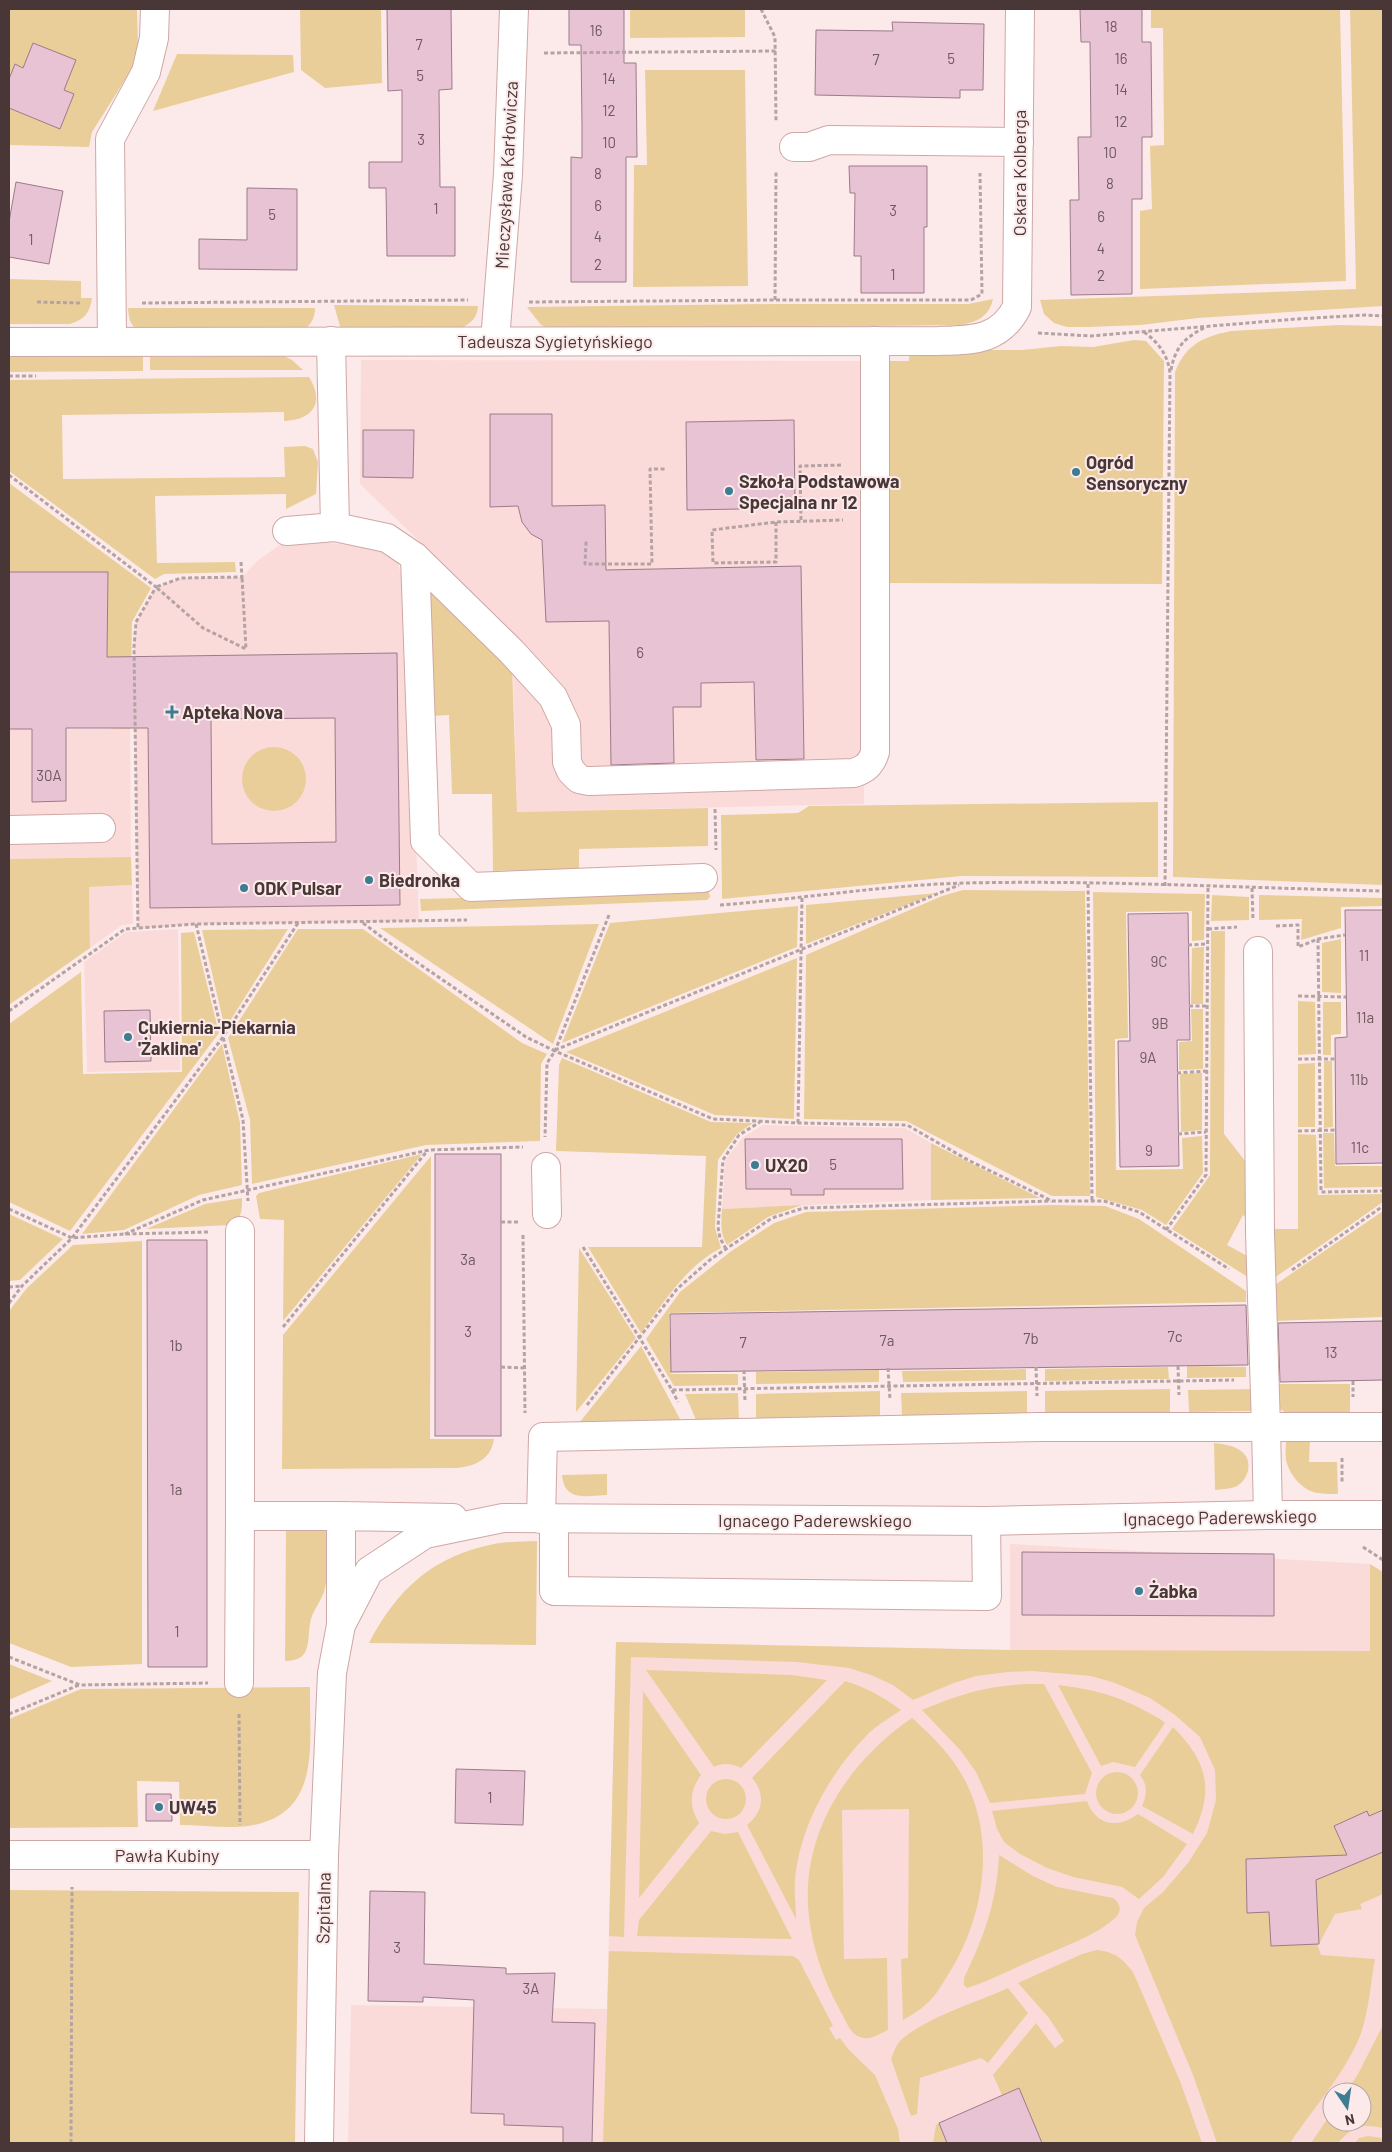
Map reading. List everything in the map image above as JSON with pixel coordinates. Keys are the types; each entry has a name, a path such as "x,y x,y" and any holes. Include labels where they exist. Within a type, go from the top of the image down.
{"street":[{"path":"112,341 110,139 146,72 154,38 155,9"},
{"name":"Mieczysława Karłowicza","path":"495,341 508,174 514,9"},
{"name":"Oskara Kolberga","path":"997,331 1011,318 1017,307 1020,9"},
{"path":"794,147 809,147 830,140 1019,142"},
{"name":"Tadeusza Sygietyńskiego","path":"9,342 967,340 985,337 997,331"},
{"path":"332,341 334,527"},
{"path":"287,532 334,527 387,538 415,557 512,652 553,697 566,725 567,762 571,771 579,779 589,781 844,775 865,769 872,762 875,752 875,341"},
{"path":"415,557 425,841 471,886 709,868"},
{"path":"9,830 101,828"},
{"path":"1255,939 1268,1515"},
{"path":"535,1218 536,1154"},
{"path":"239,1683 240,1231"},
{"path":"986,1521 987,1596 554,1591 543,1436 1039,1427 1383,1427"},
{"name":"Ignacego Paderewskiego","path":"332,1673 341,1625 369,1571 425,1534 503,1518 986,1521 1268,1515 1383,1515"},
{"path":"240,1516 503,1518"},
{"path":"341,1516 341,1625"},
{"name":"Szpitalna","path":"319,2143 324,1855 332,1673"},
{"name":"Pawła Kubiny","path":"9,1855 324,1855"}],"path":[{"path":"543,53 776,51"},
{"path":"520,302 971,300 982,294 980,141"},
{"path":"37,302 470,300"},
{"path":"997,331 1090,336 1206,328 1296,319 1366,315 1383,316"},
{"path":"1170,373 1174,354 1182,344 1193,334 1206,328"},
{"path":"1144,332 1157,343 1169,365 1170,373 1165,886"},
{"path":"801,520 800,466 821,465"},
{"path":"585,542 585,564 652,564 650,469 665,468"},
{"path":"9,475 156,587 203,628 246,650 241,562"},
{"path":"776,522 776,562 713,563 712,530 776,522 801,520 876,520"},
{"path":"138,929 134,647 136,622 156,587 181,578 242,577"},
{"path":"709,868 715,778"},
{"path":"555,1051 802,951 963,883"},
{"path":"1088,884 1092,1201"},
{"path":"1166,1230 1206,1175 1208,887"},
{"path":"1252,888 1255,939"},
{"path":"798,1123 802,898"},
{"path":"536,1154 547,1063 555,1051 609,915"},
{"path":"363,922 399,950 526,1037 713,1119 907,1125 968,1160 1052,1201"},
{"path":"9,1303 22,1286 72,1238 223,1037 298,923"},
{"path":"196,924 243,1120 248,1190"},
{"path":"1271,926 1298,925 1298,947 1318,939 1345,935"},
{"path":"1208,929 1244,927"},
{"path":"1318,939 1321,1192 1383,1191"},
{"path":"1188,945 1208,944"},
{"path":"1298,996 1346,997"},
{"path":"1189,1006 1207,1006"},
{"path":"1298,1059 1335,1059"},
{"path":"1178,1072 1207,1071"},
{"path":"726,1249 720,1238 718,1227 722,1160 739,1135 761,1121"},
{"path":"1298,1131 1336,1130"},
{"path":"1178,1134 1206,1132"},
{"path":"125,1234 203,1200 429,1150 522,1147 536,1154"},
{"path":"522,1147 536,1154"},
{"path":"283,1327 429,1150"},
{"path":"575,1436 574,1420 641,1338 677,1289 711,1259 772,1218 804,1208 1104,1201 1139,1212 1262,1291 1383,1206"},
{"path":"9,1209 72,1238 125,1234 240,1231"},
{"path":"501,1222 535,1218"},
{"path":"523,1232 524,1414"},
{"path":"583,1247 672,1390 1265,1379"},
{"path":"9,1287 22,1286"},
{"path":"501,1367 524,1368"},
{"path":"1360,1544 1383,1560"},
{"path":"9,1657 80,1685"},
{"path":"9,1714 80,1685 239,1683 240,1856"},
{"path":"71,2143 72,1883"}],"shaded area":[{"path":"9,9 137,9 138,46 135,64 92,132 89,147 9,145"},
{"path":"300,9 381,9 382,83 325,88 301,70"},
{"path":"630,9 745,9 745,37 630,38"},
{"path":"1151,9 1340,9 1346,281 1140,289 1140,211 1152,209 1150,146 1164,145 1163,28 1151,28"},
{"path":"1350,9 1383,9 1383,306 1198,318 1141,325 1089,327 1067,327 1054,323 1044,314 1040,300 1356,289"},
{"path":"177,54 293,55 294,72 153,111"},
{"path":"645,70 745,70 748,286 633,287 634,165 647,165"},
{"path":"9,279 81,281 81,298 92,298 90,308 83,318 70,324 9,324"},
{"path":"993,299 989,310 981,318 960,325 553,330 541,325 527,307 968,304"},
{"path":"334,305 478,306 476,316 471,322 454,331 341,330"},
{"path":"128,308 315,308 313,320 305,329 140,332 131,322"},
{"path":"1339,325 1383,326 1383,885 1173,877 1175,372 1179,362 1190,348 1204,339 1221,333"},
{"path":"1134,340 1146,341 1164,361 1162,584 889,583 887,361 909,361 909,354 959,350 1022,350 1061,346 1093,347"},
{"path":"143,355 143,371 9,372 9,357"},
{"path":"284,356 292,360 303,370 150,370 150,357"},
{"path":"361,360 868,361 864,804 517,812 512,631 360,484"},
{"path":"309,377 314,386 316,402 309,413 294,420 284,421 284,412 62,415 63,479 285,477 284,447 305,446 313,449 318,462 316,494 286,509 286,494 155,496 157,563 235,562 236,572 164,574 155,579 9,471 9,380"},
{"path":"9,483 151,588 132,622 130,729 105,728 108,572 9,572"},
{"path":"284,542 322,542 383,549 397,561 407,593 419,921 196,924 138,929 134,647 136,622 156,587 181,578 242,577 257,561"},
{"path":"427,586 512,664 517,812 708,808 708,846 579,849 579,869 493,871 492,794 452,794 449,715 431,716"},
{"path":"9,729 130,729 131,857 9,859"},
{"path":"274,747 292,753 300,761 306,779 300,797 292,805 274,811 256,805 248,797 242,779 248,761 256,753"},
{"path":"1158,802 1158,877 962,876 722,899 721,815 798,813 809,806"},
{"path":"131,857 132,885 89,887 90,948 9,1005 9,859"},
{"path":"132,885 133,924 122,925 90,948 89,887"},
{"path":"963,890 1085,891 1090,1196 1052,1196 906,1121 804,1119 806,955 942,896"},
{"path":"709,892 710,897 707,900 421,911 420,899"},
{"path":"1093,892 1205,894 1204,940 1192,941 1192,911 1126,912 1128,1038 1115,1039 1116,1170 1183,1169 1182,1138 1202,1136 1203,1173 1166,1225 1142,1210 1096,1197"},
{"path":"937,893 806,944 806,905"},
{"path":"1212,895 1249,897 1249,920 1211,921"},
{"path":"1259,895 1383,898 1383,906 1341,907 1341,928 1301,940 1302,919 1259,920"},
{"path":"798,906 797,947 562,1043 610,923"},
{"path":"599,924 553,1044 380,928"},
{"path":"178,929 180,1070 87,1072 84,962 126,932"},
{"path":"288,929 225,1029 202,930"},
{"path":"298,929 363,929 522,1043 547,1054 541,1064 540,1141 426,1145 252,1184 250,1120 228,1038"},
{"path":"1211,931 1225,931 1224,1134 1249,1166 1248,1219 1243,1215 1227,1245 1253,1259 1254,1281 1172,1229 1210,1175"},
{"path":"194,932 219,1033 70,1231 9,1202 9,1024 81,972 83,1074 182,1072 181,933"},
{"path":"1341,939 1341,993 1322,992 1322,943"},
{"path":"1204,947 1203,1004 1191,1004 1192,948"},
{"path":"797,958 794,1119 715,1115 566,1052"},
{"path":"1298,1001 1315,1002 1316,1054 1298,1055"},
{"path":"1323,1002 1341,1002 1341,1034 1331,1035 1331,1055 1323,1055"},
{"path":"1191,1009 1203,1009 1203,1069 1179,1070 1179,1042 1192,1041"},
{"path":"222,1044 240,1123 242,1185 199,1195 124,1230 82,1234"},
{"path":"562,1058 711,1122 753,1123 737,1134 718,1160 715,1228 721,1248 708,1256 686,1275 667,1297 641,1333 588,1247 702,1247 706,1156 556,1151 559,1065"},
{"path":"1324,1061 1332,1061 1333,1127 1324,1128"},
{"path":"1315,1063 1315,1127 1298,1127 1298,1064"},
{"path":"1202,1073 1202,1130 1181,1132 1180,1074"},
{"path":"763,1125 905,1128 931,1143 931,1200 722,1209 725,1161 743,1137"},
{"path":"1323,1133 1334,1133 1335,1166 1383,1166 1383,1187 1324,1188"},
{"path":"1298,1134 1316,1135 1318,1195 1383,1194 1383,1202 1267,1283 1267,1229 1298,1229"},
{"path":"931,1143 1040,1198 931,1200"},
{"path":"422,1154 283,1321 284,1220 260,1219 256,1196 259,1193"},
{"path":"431,1156 430,1439 494,1439 490,1452 476,1463 457,1468 282,1469 283,1335"},
{"path":"242,1198 241,1214 231,1225 146,1229 205,1204"},
{"path":"802,1205 768,1217 727,1245 725,1241 722,1227 722,1209"},
{"path":"1053,1205 1105,1206 1139,1219 1246,1291 1246,1302 669,1313 671,1374 738,1374 738,1385 674,1386 646,1339 680,1292 730,1252 774,1223 806,1212"},
{"path":"1383,1211 1383,1317 1274,1321 1276,1384 1350,1384 1350,1414 1296,1416 1287,1414 1279,1408 1270,1389 1266,1291"},
{"path":"9,1214 63,1239 20,1280 9,1281"},
{"path":"142,1241 142,1664 71,1667 9,1643 9,1311 27,1288 73,1245"},
{"path":"579,1248 636,1338 576,1412"},
{"path":"641,1346 681,1421 579,1423"},
{"path":"1187,1366 1246,1367 1246,1377 1187,1378"},
{"path":"1168,1367 1169,1379 1045,1381 1045,1369"},
{"path":"1026,1369 1026,1380 903,1382 902,1371"},
{"path":"879,1370 879,1382 756,1384 756,1372"},
{"path":"1170,1389 1170,1412 1045,1415 1045,1391"},
{"path":"1256,1389 1254,1409 1250,1411 1189,1412 1188,1390"},
{"path":"880,1391 880,1416 756,1419 756,1394"},
{"path":"1027,1391 1027,1414 902,1416 901,1393"},
{"path":"738,1393 739,1419 696,1420 685,1394"},
{"path":"1310,1438 1309,1462 1337,1462 1338,1494 1312,1492 1297,1481 1290,1471 1286,1460 1286,1439"},
{"path":"1214,1443 1235,1447 1248,1460 1248,1470 1244,1480 1235,1487 1215,1490"},
{"path":"607,1474 607,1495 592,1496 578,1495 567,1490 562,1475"},
{"path":"286,1526 326,1526 328,1559 324,1592 311,1619 305,1653 294,1660 285,1661"},
{"path":"537,1541 536,1645 369,1643 392,1606 405,1591 435,1566 472,1549 510,1542"},
{"path":"1010,1544 1370,1564 1371,1651 1383,1651 1383,2143 348,2143 351,2005 607,2009 616,1642 1010,1650"},
{"path":"1370,1564 1383,1572 1383,1894 1360,1904 1362,1909 1335,1914 1319,1944 1317,1944 1321,1955 1375,1959 1367,2011 1358,2041 1334,2082 1322,2082 1322,2099 1290,2143 1217,2143 1193,2075 1135,1935 1137,1922 1144,1908 1163,1892 1188,1863 1207,1833 1216,1800 1215,1770 1200,1737 1175,1715 1150,1698 1115,1683 1091,1676 1032,1671 1008,1672 976,1676 913,1700 893,1685 849,1668 797,1662 631,1657 624,1937 609,1936 616,1642 1010,1650 1370,1651"},
{"path":"9,1664 52,1681 9,1700"},
{"path":"646,1670 792,1675 827,1680 741,1768 728,1764 714,1767"},
{"path":"845,1681 874,1693 901,1710 870,1732 856,1747 830,1781 820,1800 803,1839 798,1859 795,1880 796,1919 747,1825 756,1814 761,1803 759,1790 752,1778"},
{"path":"1025,1684 1044,1684 1092,1773 1085,1794 990,1803 976,1772 961,1751 922,1710 972,1692"},
{"path":"1058,1685 1087,1689 1123,1700 1165,1723 1135,1767 1113,1762 1101,1766"},
{"path":"310,1687 310,1753 307,1774 300,1792 289,1808 272,1819 240,1827 180,1825 179,1782 137,1781 138,1827 9,1828 9,1719 81,1689"},
{"path":"643,1691 701,1775 692,1793 693,1811 699,1823 639,1898"},
{"path":"912,1718 947,1753 961,1773 972,1796 979,1819 982,1842 983,1866 980,1890 968,1936 958,1958 937,1993 918,2011 903,2020 901,1959 908,1958 909,1809 842,1810 844,1959 887,1958 888,2030 864,2038 854,2034 847,2024 832,1994 816,1952 808,1909 810,1864 823,1824 842,1788 881,1743"},
{"path":"1173,1727 1194,1752 1204,1776 1204,1803 1193,1834 1142,1806 1146,1790 1140,1775"},
{"path":"1117,1772 1132,1778 1138,1793 1132,1808 1117,1814 1102,1808 1096,1793 1102,1778"},
{"path":"726,1779 740,1785 746,1799 740,1813 726,1819 712,1813 706,1799 712,1785"},
{"path":"1087,1801 1096,1816 1102,1820 1115,1823 1123,1822 1138,1814 1187,1844 1163,1877 1139,1899 1122,1887 1073,1877 1047,1868 1020,1854 1004,1842 997,1829 992,1811"},
{"path":"711,1831 725,1834 738,1832 792,1939 637,1936 639,1920"},
{"path":"999,1855 1033,1876 1057,1887 1113,1898 1120,1909 1116,1917 1108,1924 1088,1936 967,1988 964,1985 964,1978 978,1948 988,1918 996,1888"},
{"path":"9,1890 299,1892 295,2143 9,2143"},
{"path":"1097,1950 1118,1956 1133,1972 1180,2081 1202,2143 1042,2143 1019,2089 1002,2095 993,2075 1036,2023 1055,2048 1064,2041 1049,2018 1018,1983 1082,1954"},
{"path":"609,1951 793,1956 799,1960 833,2026 829,2028 836,2040 840,2038 849,2050 875,2075 898,2129 900,2143 603,2143"},
{"path":"1008,1988 1028,2013 988,2063 981,2058 920,2078 917,2114 911,2116 891,2059 898,2043 913,2031 953,2010"},
{"path":"1383,2025 1383,2128 1372,2126 1372,2082 1353,2082"},
{"path":"939,2123 947,2143 933,2143 936,2125"},
{"path":"1322,2127 1322,2132 1350,2132 1338,2143 1311,2143"},
{"path":"1368,2136 1383,2138 1383,2143 1355,2143 1359,2138"}],"building":[{"path":"387,9 451,9 452,89 439,90 440,187 455,187 455,256 387,256 386,188 369,188 369,162 402,162 402,90 388,91"},
{"path":"569,9 624,9 624,63 636,63 637,157 626,157 626,282 571,282 571,157 582,158 582,126 581,45 569,45"},
{"path":"1080,9 1142,9 1142,42 1151,42 1152,137 1142,137 1142,199 1132,199 1132,294 1071,295 1070,200 1079,200 1078,137 1091,137 1090,42 1081,42"},
{"path":"892,22 984,24 983,90 960,90 960,98 815,95 816,30 893,31"},
{"path":"33,43 76,60 64,90 74,94 60,129 9,108 9,79 15,64 23,68"},
{"path":"849,166 927,166 927,227 924,227 924,293 861,293 861,256 854,256 855,193 850,193"},
{"path":"16,182 63,191 49,264 9,257 9,222"},
{"path":"247,188 297,189 297,270 199,269 199,239 247,240"},
{"path":"490,414 552,414 552,506 605,505 606,570 801,566 804,759 756,760 754,682 701,683 701,707 673,707 674,763 611,765 609,621 546,622 542,540 531,534 522,522 518,506 490,507"},
{"path":"794,420 795,508 687,510 686,422"},
{"path":"363,430 414,430 413,478 363,477"},
{"path":"9,572 108,572 107,657 397,653 400,905 150,908 148,728 66,728 66,801 32,802 32,729 9,729","holes":["335,718 336,842 212,844 211,719"]},
{"path":"1345,910 1383,910 1383,1163 1336,1164 1335,1038 1347,1037"},
{"path":"1188,913 1190,1040 1177,1040 1179,1166 1120,1167 1118,1041 1130,1041 1128,914"},
{"path":"150,1010 151,1061 105,1062 104,1011"},
{"path":"745,1139 902,1139 903,1189 824,1189 824,1195 791,1195 791,1189 746,1189"},
{"path":"435,1154 501,1154 501,1436 435,1436"},
{"path":"147,1240 207,1240 207,1667 148,1667"},
{"path":"1246,1305 1248,1365 671,1372 670,1314"},
{"path":"1383,1321 1383,1380 1280,1382 1278,1323"},
{"path":"1022,1552 1274,1554 1274,1616 1022,1615"},
{"path":"456,1769 525,1771 523,1825 455,1823"},
{"name":"UW45","path":"146,1794 171,1794 172,1821 146,1821"},
{"path":"1383,1810 1383,1852 1316,1880 1319,1944 1271,1946 1269,1912 1247,1913 1246,1859 1347,1855 1334,1826 1367,1811 1369,1816"},
{"path":"370,1891 425,1892 424,1964 506,1968 506,1974 555,1973 552,2022 595,2023 592,2143 563,2143 563,2127 504,2125 504,2114 471,2113 474,2000 423,1997 423,2002 368,2001"},
{"path":"1019,2088 1042,2143 947,2143 939,2123"}],"place":[{"name":"Ogród Sensoryczny","path":"1076,472"},
{"name":"Szkoła Podstawowa Specjalna nr 12","path":"729,491"},
{"name":"Apteka Nova","path":"172,712"},
{"name":"Biedronka","path":"369,880"},
{"name":"ODK Pulsar","path":"244,888"},
{"name":"Cukiernia-Piekarnia 'Żaklina'","path":"128,1037"},
{"name":"UX20","path":"755,1165"},
{"name":"Żabka","path":"1139,1591"},
{"name":"UW45","path":"159,1807"}]}
